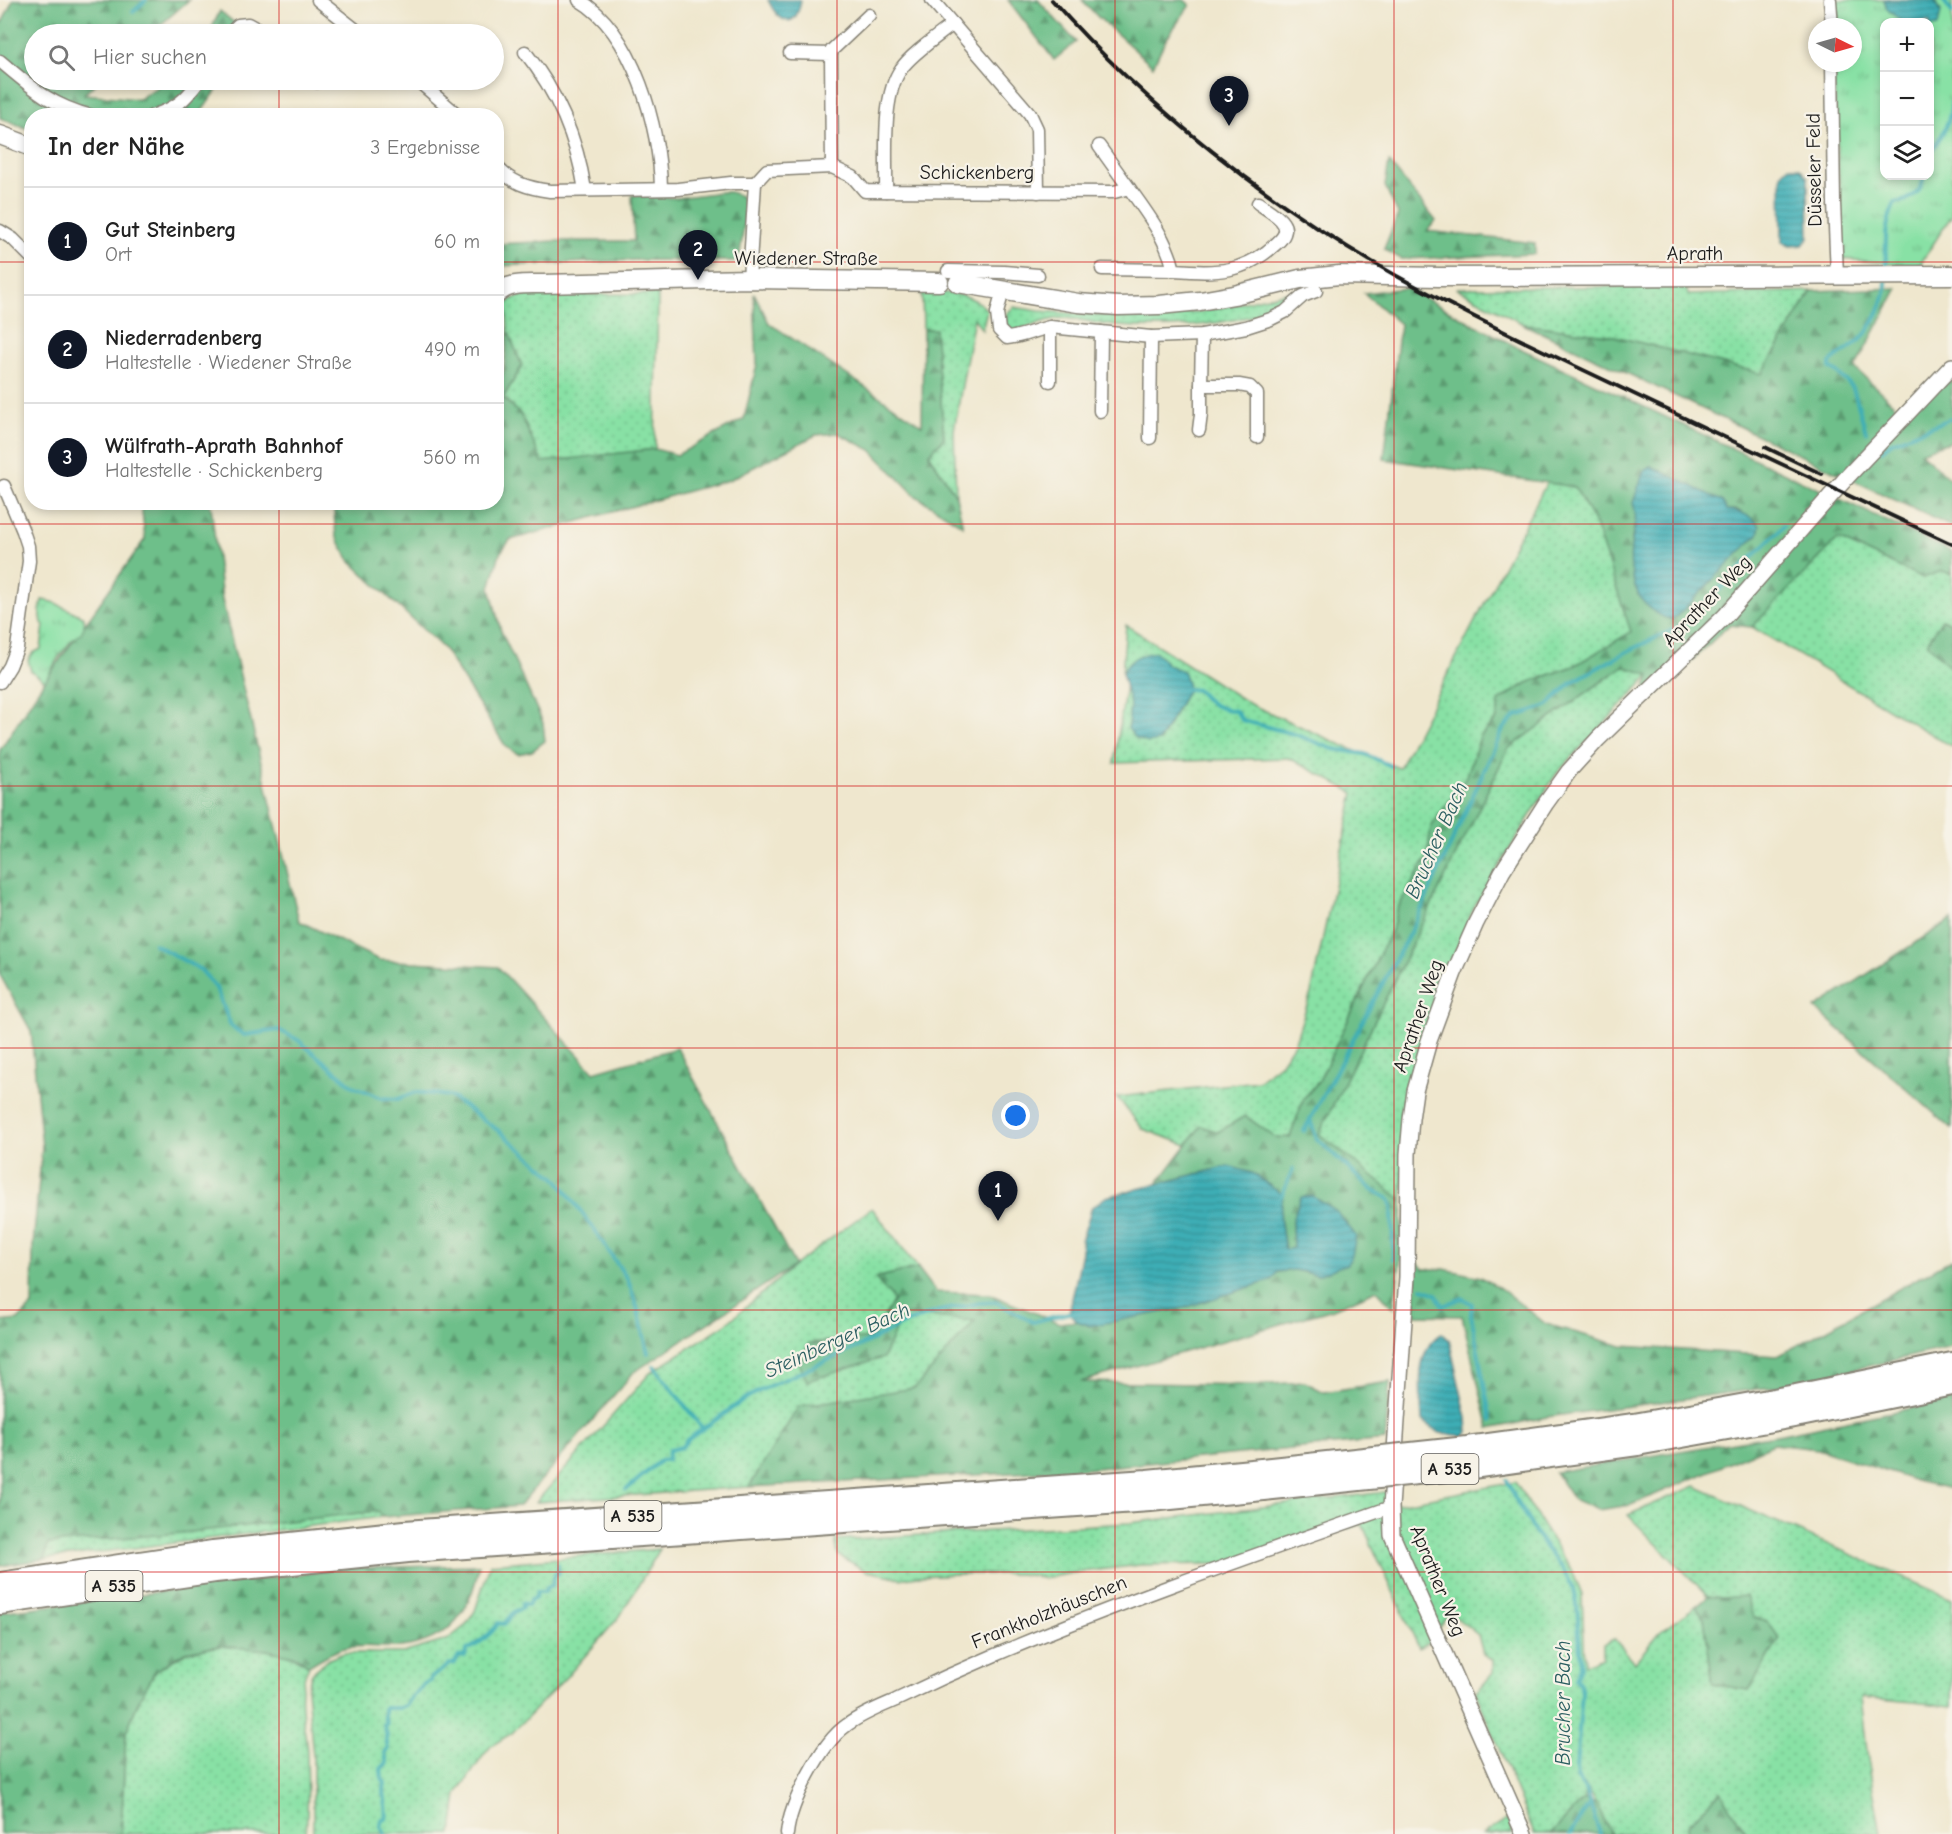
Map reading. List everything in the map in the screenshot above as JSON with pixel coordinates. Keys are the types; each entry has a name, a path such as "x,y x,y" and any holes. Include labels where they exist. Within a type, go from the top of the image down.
{"highway":[{"name":"A 535","path":"1636,1434 1796,1396 1952,1364"},
{"name":"A 535","path":"0,1584 213,1552 406,1541 861,1509 1148,1481 1262,1479 1467,1448 1636,1434 1800,1415 1952,1384"},
{"name":"A 535","path":"0,1603 406,1541"}],"main road":[{"path":"0,135 24,144"},
{"name":"Aprath","path":"1439,277 1952,275"},
{"name":"Wiedener Straße","path":"504,289 512,285 952,277 1003,290 1078,303 1118,306 1200,302 1320,276 1439,277"}],"street":[{"path":"579,0 592,8 612,28 636,77 646,100 654,131 661,166 661,188"},
{"path":"932,0 1030,114 1037,129 1038,192"},
{"path":"1830,0 1831,18"},
{"path":"322,1 349,24"},
{"path":"749,279 755,183 767,170 832,167 831,54 832,50 869,15"},
{"path":"886,191 888,101 894,80 902,67 953,24"},
{"path":"525,52 548,83 567,121 581,159 585,190"},
{"path":"790,53 831,54"},
{"path":"0,61 24,81"},
{"name":"Düsseler Feld","path":"1832,72 1836,275"},
{"path":"35,90 44,97 69,108"},
{"path":"174,108 192,90"},
{"path":"429,90 450,108"},
{"path":"1099,146 1157,227 1174,270"},
{"name":"Schickenberg","path":"832,167 853,177 865,191 1114,192 1129,188"},
{"path":"504,173 514,181 529,188 550,191 678,189 731,183 755,183"},
{"path":"1102,269 1213,272 1242,266 1259,257 1278,242 1285,230 1282,221 1258,203"},
{"path":"0,231 24,250"},
{"path":"952,277 1038,274"},
{"path":"1003,290 997,314 999,330 1007,338 1018,338 1035,330 1050,327 1151,337 1202,335 1246,327 1271,319 1286,312 1303,296 1316,291"},
{"path":"1050,327 1050,381"},
{"path":"1100,411 1101,332"},
{"path":"1199,430 1202,335"},
{"path":"1150,438 1151,337"},
{"name":"Aprather Weg","path":"1524,1834 1392,1535 1391,1508 1407,1277 1408,1154 1415,1091 1429,1041 1454,973 1502,872 1569,771 1598,739 1725,616 1848,476 1952,366"},
{"path":"1201,385 1250,387 1257,394 1257,437"},
{"path":"0,682 10,666 16,648 29,561 24,531 4,486"},
{"name":"Frankholzhäuschen","path":"787,1834 794,1803 819,1760 835,1736 846,1725 861,1716 953,1673 1129,1600 1391,1508"}],"green space":[{"path":"13,0 189,0 161,24 24,24 24,90 89,90 84,94 139,99 153,90 217,90 204,108 24,108 24,127 0,118 0,27"},
{"path":"1008,0 1038,0 1076,42 1054,60"},
{"path":"1082,0 1184,0 1190,5 1166,39 1153,66"},
{"path":"1829,0 1952,0 1952,215 1919,266 1843,259 1833,72 1862,72 1862,18 1830,18"},
{"path":"220,11 236,24 214,24"},
{"path":"1389,162 1436,221 1427,231 1535,243 1535,254 1401,259 1384,249 1398,214 1385,186"},
{"path":"721,192 741,196 746,210 739,261 639,260 504,266 504,244 634,241 632,195 677,198"},
{"path":"1686,286 1688,295 1812,291 1762,374 1614,336 1523,324 1456,288"},
{"path":"1406,288 1513,345 1952,552 1952,574 1942,571 1923,578 1838,539 1752,627 1729,625 1638,712 1650,675 1623,666 1508,749 1319,1134 1402,1200 1402,1251 1393,1308 1377,1290 1333,1309 1081,1382 1254,1385 1305,1382 1324,1392 1390,1382 1385,1440 1086,1469 749,1487 799,1406 915,1388 975,1321 903,1314 883,1358 807,1381 799,1363 809,1343 872,1338 894,1300 875,1278 918,1268 936,1292 989,1294 1059,1323 1077,1321 1090,1326 1277,1272 1294,1270 1318,1275 1292,1220 1293,1249 1285,1250 1280,1218 1283,1195 1228,1166 1157,1184 1201,1126 1218,1132 1245,1116 1276,1138 1290,1137 1304,1098 1319,1081 1394,924 1396,911 1427,858 1431,827 1467,776 1480,737 1497,719 1499,701 1527,683 1574,666 1631,632 1595,524 1575,487 1384,459 1400,324 1364,293","holes":["1737,510 1757,522 1758,534 1677,616 1670,620 1631,544 1637,511"]},
{"path":"1898,288 1855,368 1899,409 1952,380 1952,441 1920,452 1952,481 1952,527 1523,324 1614,336 1762,374 1812,291"},
{"path":"1293,291 1283,307 1243,318 1202,325 1140,327 1064,318 1011,331 1006,325 1006,314 1014,307 1039,311 1119,316 1201,312"},
{"path":"922,292 965,296 987,310 982,330 974,318 954,430 956,496 929,454 944,438 935,330 923,329"},
{"path":"754,293 769,323 922,425 923,329 935,329 944,438 929,454 956,496 963,526 916,496 871,450 838,433 816,435 729,480 510,540 500,553 490,588 501,631 543,723 545,741 532,751 518,754 506,747 444,649 351,562 336,536 334,510 504,510 504,399 521,415 542,462 655,449 677,455 744,419 757,364"},
{"path":"658,294 655,449 542,463 521,415 504,399 522,366 508,331 506,305 512,299 525,295"},
{"path":"508,331 522,366 504,396 504,365"},
{"path":"1547,482 1575,487 1595,524 1632,632 1574,666 1527,683 1499,701 1497,719 1480,737 1467,776 1431,827 1427,858 1396,911 1394,924 1319,1081 1304,1098 1290,1137 1276,1138 1245,1116 1218,1132 1201,1126 1187,1145 1143,1129 1117,1097 1258,1081 1281,1063 1295,1042 1311,993 1354,793 1289,758 1114,763 1126,684 1130,704 1128,728 1160,741 1188,689 1183,671 1168,665 1156,652 1129,663 1122,673 1126,625 1250,704 1399,768"},
{"path":"142,510 211,510 222,600 299,921 379,960 498,967 594,1072 677,1048 795,1265 633,1373 519,1506 383,1517 378,1511 182,1533 48,1544 45,1559 0,1566 0,1322 18,1320 32,1306 33,1246 42,1147 31,1031 0,975 0,750 37,692 145,539"},
{"path":"1838,539 1923,578 1942,571 1952,574 1952,624 1942,619 1927,643 1952,669 1952,747 1752,627"},
{"path":"42,600 53,602 84,617 84,627 81,633 71,641 58,658 45,681 31,671 28,660 33,653 41,649 44,625 40,611"},
{"path":"1942,619 1952,624 1952,669 1927,643"},
{"path":"1624,666 1650,675 1556,774 1475,905 1437,995 1408,1092 1402,1200 1319,1134 1508,749"},
{"path":"1952,919 1952,1129 1815,1008"},
{"path":"872,1208 918,1268 875,1278 894,1300 872,1338 809,1343 883,1358 903,1314 976,1321 915,1388 799,1407 749,1487 536,1502 650,1373 726,1324 795,1265"},
{"path":"1952,1259 1952,1347 1780,1386 1547,1417 1489,1429 1462,1316 1414,1315 1417,1261 1423,1269 1444,1269 1481,1277 1500,1288 1546,1324 1622,1346 1777,1356"},
{"path":"1952,1400 1952,1489 1919,1482 1818,1449 1773,1444 1631,1505 1598,1510 1573,1499 1555,1472 1782,1434"},
{"path":"1515,1482 1573,1573 1582,1595 1585,1664 1603,1657 1603,1644 1614,1639 1635,1662 1660,1632 1696,1606 1704,1618 1713,1684 1749,1690 1780,1638 1766,1622 1752,1617 1721,1598 1708,1596 1628,1515 1695,1486 1952,1599 1952,1706 1861,1697 1868,1760 1881,1834 1747,1834 1721,1792 1688,1824 1686,1834 1611,1834 1585,1785 1584,1799 1551,1834 1534,1834 1476,1693 1493,1673 1493,1660 1483,1654 1478,1635 1449,1612 1431,1641 1419,1648 1362,1524 1231,1566 1221,1564 1140,1565 1045,1578 1020,1574 958,1574 900,1579 866,1571 838,1555 835,1540 1129,1523 1386,1492 1398,1504"},
{"path":"378,1511 383,1517 45,1559 47,1544"},
{"path":"660,1549 620,1616 571,1672 512,1733 491,1746 483,1756 457,1794 452,1834 313,1834 313,1756 307,1689 312,1673 329,1659 344,1653 403,1653 447,1640 466,1625 475,1611 490,1564"},
{"path":"479,1565 470,1596 456,1621 446,1631 418,1644 401,1647 345,1648 309,1666 297,1657 267,1650 218,1646 185,1652 156,1670 140,1698 126,1732 121,1834 0,1834 0,1612 348,1568"},
{"path":"1708,1596 1722,1598 1746,1596 1753,1617 1767,1622 1780,1638 1749,1690 1713,1684 1704,1618 1696,1606"},
{"path":"221,1646 278,1652 309,1666 302,1687 307,1754 306,1834 121,1834 126,1732 140,1698 156,1670 187,1652"},
{"path":"1721,1792 1747,1834 1686,1834 1688,1824"},
{"path":"1584,1799 1597,1805 1611,1834 1551,1834"},
{"path":"1507,1819 1513,1834 1483,1834"}],"water":[{"path":"768,0 801,0 795,17 787,21 777,14"},
{"path":"1884,0 1934,0 1941,11 1938,26 1934,26 1934,18 1897,18 1887,9"},
{"path":"1789,166 1800,168 1808,178 1809,237 1803,245 1790,246 1782,242 1781,174"},
{"path":"1651,466 1722,501 1727,510 1745,515 1760,526 1758,534 1677,616 1670,620 1649,608 1638,594 1632,576 1631,549 1635,517 1633,503 1643,473"},
{"path":"1156,652 1168,665 1183,671 1188,689 1159,741 1148,743 1134,737 1128,728 1130,704 1122,673 1136,658"},
{"path":"1228,1166 1252,1173 1283,1195 1280,1218 1285,1250 1293,1248 1292,1220 1301,1197 1313,1196 1337,1212 1356,1236 1352,1256 1347,1264 1318,1275 1294,1270 1277,1272 1272,1280 1184,1308 1090,1326 1077,1321 1069,1313 1082,1252 1081,1241 1092,1207 1106,1197"},
{"path":"1442,1333 1449,1340 1467,1418 1468,1432 1465,1436 1440,1433 1422,1421 1420,1385 1423,1361 1426,1350"}],"waterway":[{"path":"133,12 146,0"},
{"name":"Brucher Bach","path":"1943,0 1952,12"},
{"name":"Brucher Bach","path":"1934,147 1947,123 1952,101"},
{"name":"Brucher Bach","path":"1886,271 1886,236 1891,212 1895,203 1910,198 1918,191 1923,180"},
{"name":"Brucher Bach","path":"1866,432 1853,388 1830,368 1830,363 1865,335 1878,313 1886,281"},
{"path":"1882,450 1892,442 1952,418"},
{"name":"Brucher Bach","path":"1304,1131 1415,923 1503,729 1516,716 1547,706 1572,682 1630,650 1683,625 1784,526"},
{"path":"1188,689 1198,690 1214,705 1236,711 1242,720 1297,735 1333,749 1365,754 1391,766"},
{"path":"154,944 201,970 216,988 231,1026 244,1035 279,1030 298,1040 353,1086 382,1098 398,1099 416,1092 450,1096 499,1131 558,1180 628,1280 648,1353"},
{"name":"Brucher Bach","path":"1310,1120 1317,1139 1371,1189 1389,1199 1392,1206 1393,1259"},
{"name":"Steinberger Bach","path":"1281,1197 1293,1169"},
{"name":"Brucher Bach","path":"1422,1288 1436,1294 1443,1306 1462,1298 1472,1304 1471,1314 1491,1421"},
{"name":"Steinberger Bach","path":"626,1490 661,1460 668,1460 669,1450 682,1447 687,1440 748,1397 905,1323 939,1311 980,1303 996,1302 1033,1322 1072,1312"},
{"path":"654,1366 703,1429"},
{"name":"Brucher Bach","path":"1507,1480 1518,1504 1542,1543 1562,1568 1574,1590 1581,1667 1576,1679 1582,1692 1576,1769 1577,1778 1585,1789 1600,1834"},
{"name":"Steinberger Bach","path":"385,1834 381,1827 382,1820 386,1819 387,1814 385,1783 381,1769 387,1763 385,1753 388,1750 384,1708 399,1708 406,1705 423,1684 431,1681 431,1678 450,1664 454,1664 458,1657 465,1656 467,1650 475,1646 498,1623 504,1624 512,1614 522,1608 522,1603 528,1605 537,1592 545,1592 547,1587 552,1586 555,1574 558,1573 558,1564"},
{"path":"1570,1834 1589,1805"}],"railway":[{"path":"1052,0 1128,78 1212,151 1302,218 1349,248 1422,290 1504,332 1952,544"},
{"path":"1765,447 1822,474"}],"place":[{"name":"Wülfrath-Aprath Bahnhof","path":"1229,126"},
{"name":"Niederradenberg","path":"698,280"},
{"name":"Gut Steinberg","path":"998,1221"}]}
